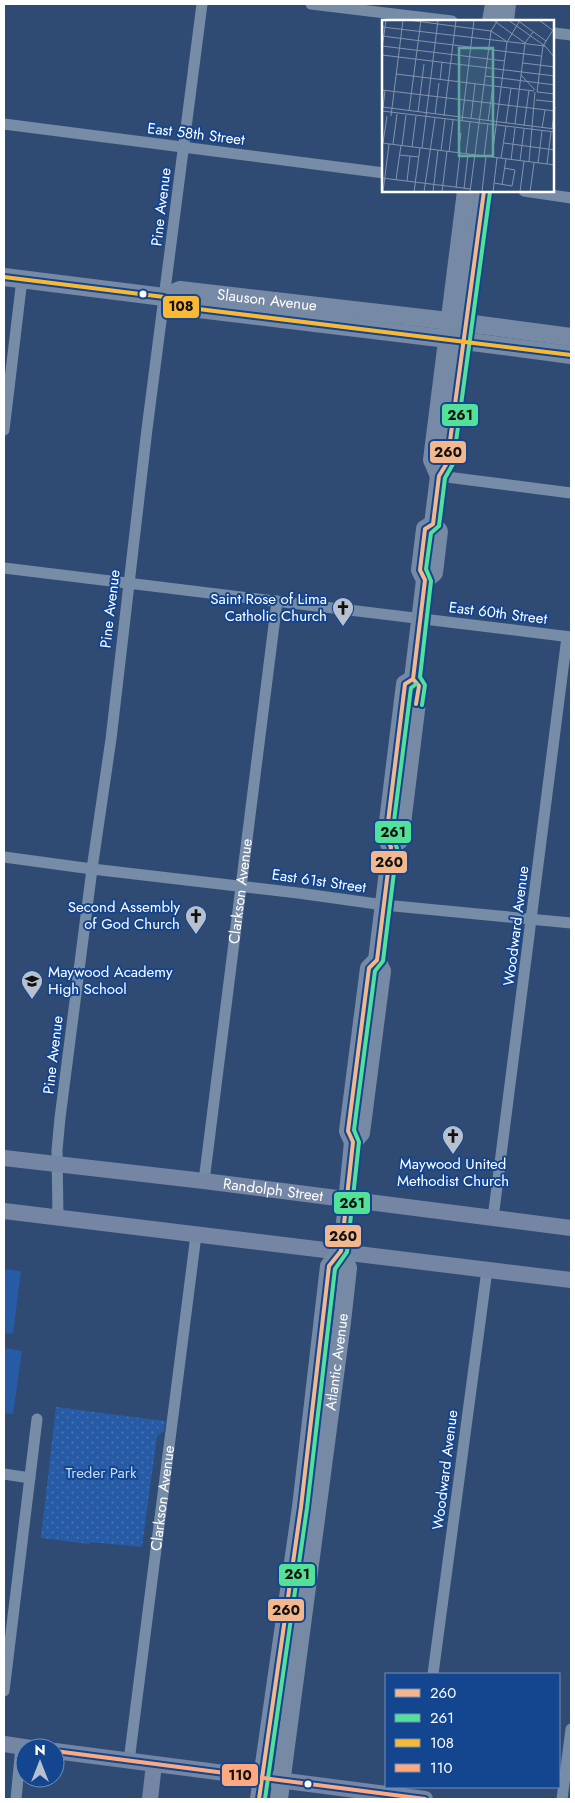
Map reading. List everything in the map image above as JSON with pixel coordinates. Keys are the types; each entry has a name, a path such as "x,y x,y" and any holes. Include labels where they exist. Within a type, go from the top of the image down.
{"main road":[{"path":"492,20 494,4"},
{"path":"505,20 507,4"},
{"path":"458,322 466,192"},
{"path":"420,619 426,580 420,570 425,529 433,524 438,476 432,460 484,192"},
{"path":"4,277 164,297"},
{"name":"Slauson Avenue","path":"164,297 180,290 458,322 571,338"},
{"name":"Slauson Avenue","path":"164,297 182,307 571,355"},
{"name":"Atlantic Avenue","path":"279,1799 341,1331 348,1268 341,1251 353,1142 361,1133 371,1067 382,971 376,960 391,847 400,840 419,686 413,679 420,619"},
{"name":"Atlantic Avenue","path":"259,1799 301,1507 329,1266 341,1251"}],"street":[{"name":"Pine Avenue","path":"58,1218 56,1165 60,1118 92,869 112,732 128,583 202,4"},
{"path":"311,4 444,20"},
{"path":"555,33 571,35"},
{"name":"East 58th Street","path":"4,124 382,173"},
{"path":"531,192 571,198"},
{"path":"4,430 22,279"},
{"path":"438,476 571,493"},
{"name":"East 60th Street","path":"4,568 569,637"},
{"name":"Clarkson Avenue","path":"204,1181 277,602"},
{"name":"Woodward Avenue","path":"494,1218 569,637"},
{"name":"East 61st Street","path":"4,857 384,905 571,923"},
{"name":"Randolph Street","path":"4,1158 204,1181 347,1202 571,1228"},
{"path":"4,1211 571,1280"},
{"name":"Clarkson Avenue","path":"129,1761 196,1235"},
{"name":"Woodward Avenue","path":"433,1673 487,1270"},
{"path":"4,1691 37,1419"},
{"path":"4,1474 30,1478"},
{"path":"562,1799 571,1729"},
{"path":"65,1752 282,1781 419,1795"},
{"path":"150,1799 154,1764"}],"green space":[{"path":"4,1269 21,1271 13,1334 4,1333"},
{"path":"4,1348 22,1351 13,1414 4,1413"},
{"name":"Treder Park","path":"56,1407 165,1421 164,1431 157,1436 142,1547 90,1542 89,1544 41,1538"}],"transit line":[{"name":"260","path":"416,704 419,686 413,679 425,580 420,570 425,529 433,524 439,476 447,463 484,192"},
{"name":"261","path":"422,705 425,685 420,677 431,581 426,569 431,533 439,526 445,478 453,464 490,192"},
{"name":"108","path":"4,277 164,297 182,307 571,355"},
{"name":"260","path":"259,1799 301,1507 329,1266 341,1251 353,1142 348,1131 369,968 377,960 391,847 386,838 405,684 413,679"},
{"name":"261","path":"265,1799 307,1508 335,1269 347,1252 359,1142 354,1130 375,971 383,961 397,848 392,837 411,688 416,684"},
{"name":"110","path":"65,1752 425,1799"}],"place":[{"name":"Saint Rose of Lima Catholic Church","path":"343,627"},
{"name":"Second Assembly of God Church","path":"196,935"},
{"name":"Maywood Academy High School","path":"32,1000"},
{"name":"Maywood United Methodist Church","path":"453,1155"}]}
